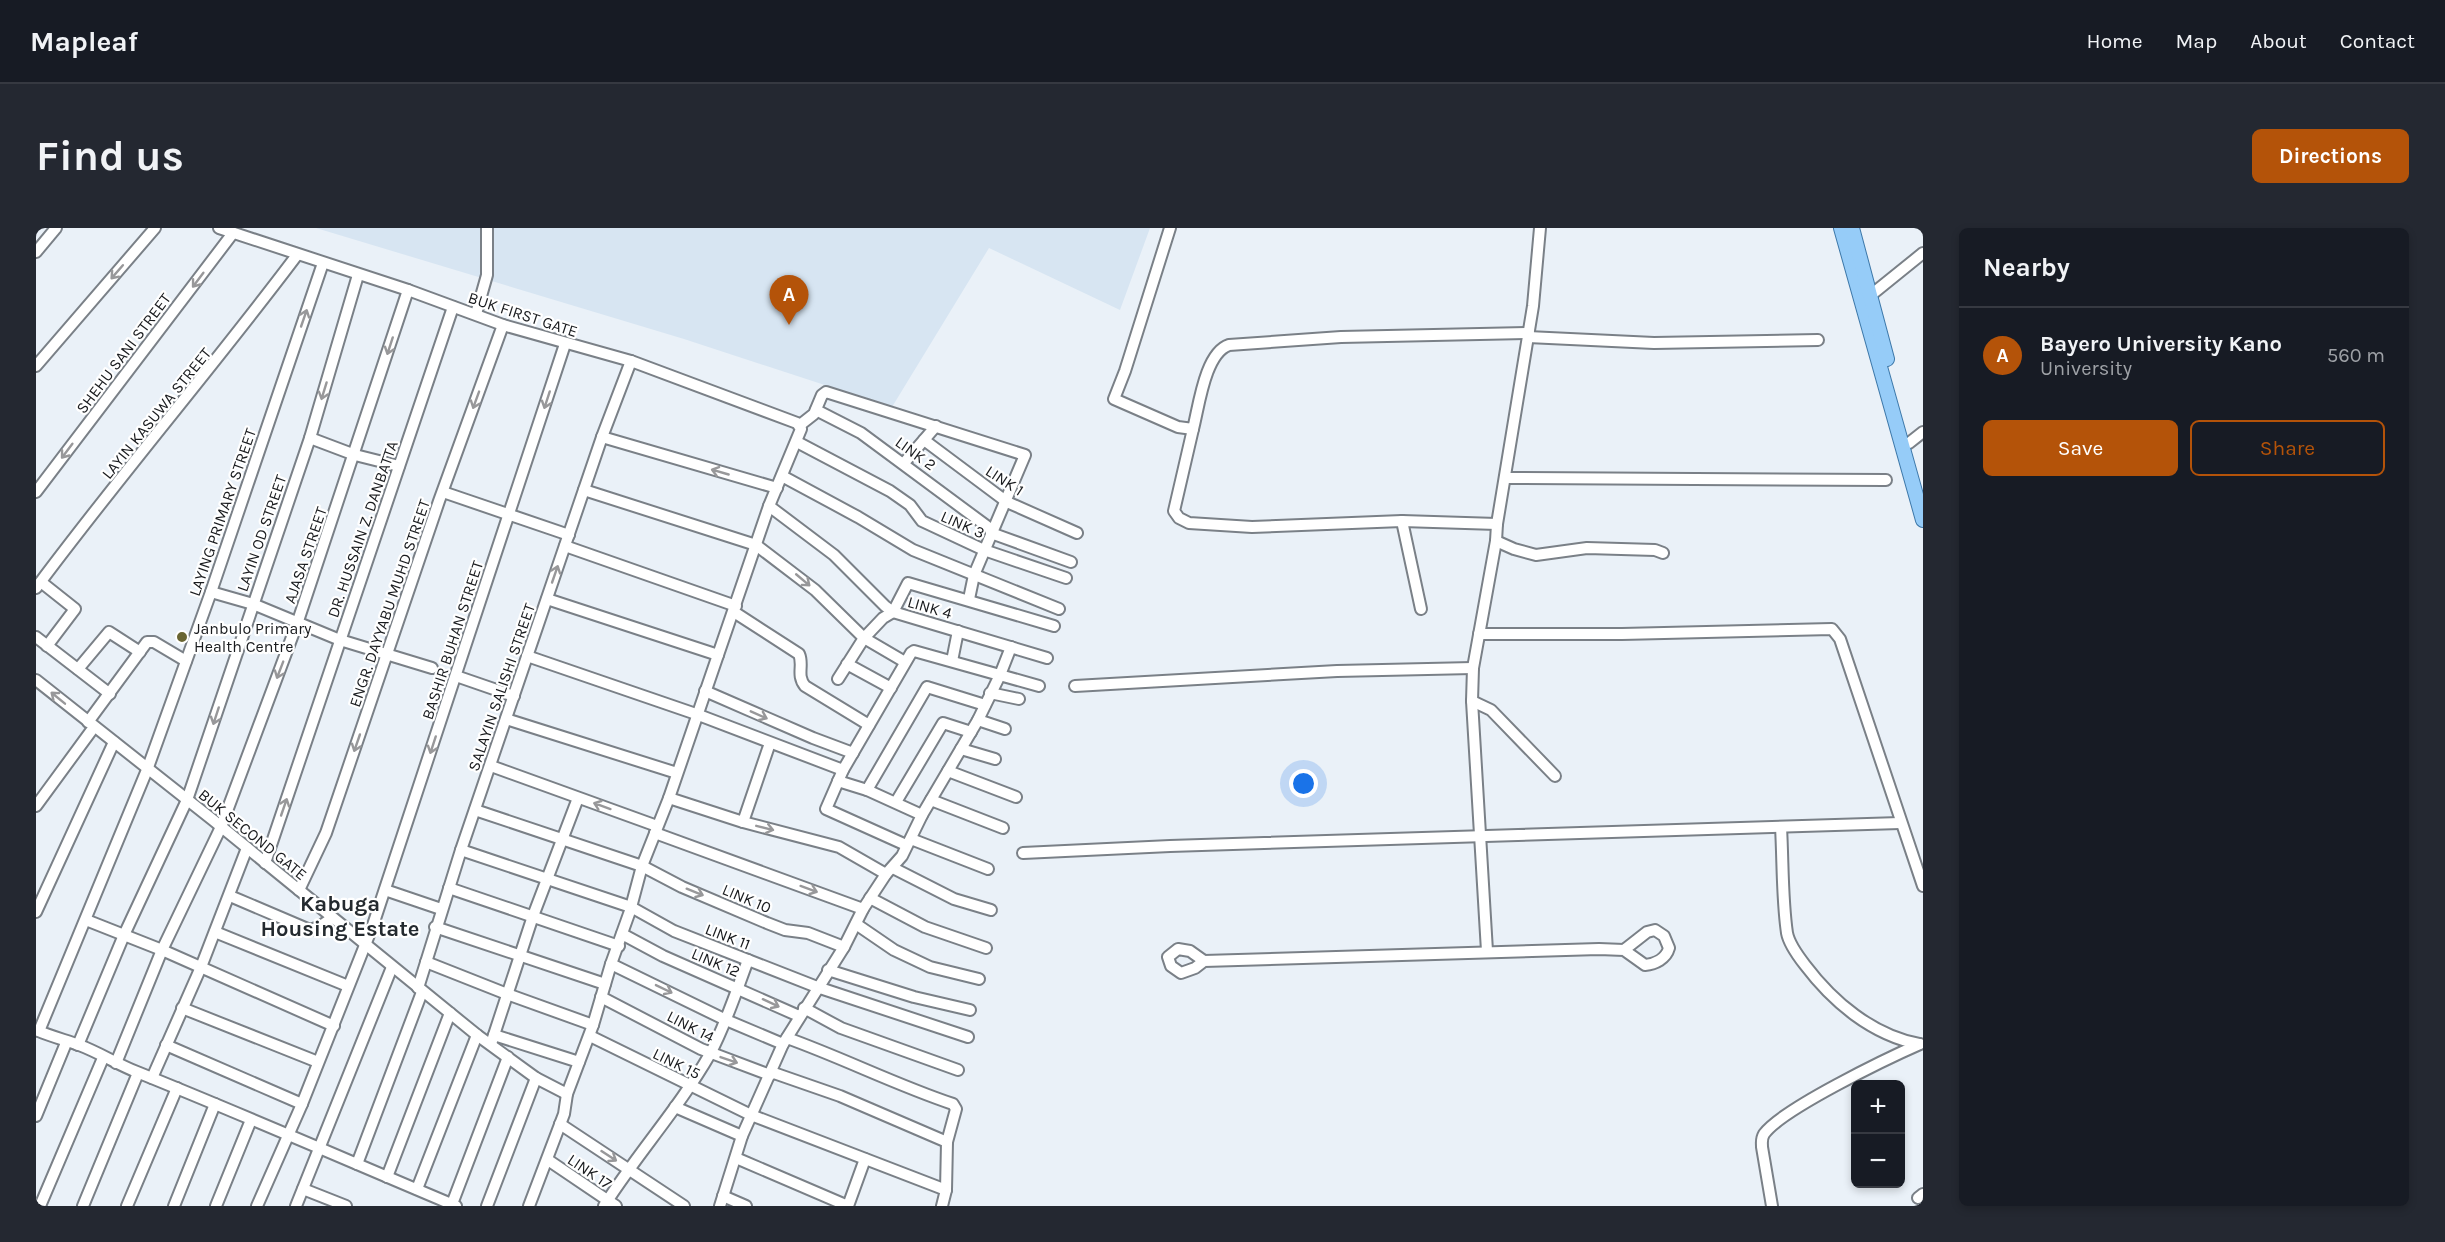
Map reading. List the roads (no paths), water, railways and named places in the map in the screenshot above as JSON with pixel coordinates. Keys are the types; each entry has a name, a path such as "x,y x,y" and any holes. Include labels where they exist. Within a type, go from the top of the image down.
{"main road":[{"path":"1841,228 1923,520"},
{"path":"1852,228 1923,488"}],"street":[{"path":"36,252 56,228"},
{"path":"36,366 155,228"},
{"name":"BUK FIRST GATE","path":"219,228 408,290 503,325 631,361 800,425"},
{"path":"476,314 487,275 486,228"},
{"path":"1170,228 1114,399 1178,427 1193,429"},
{"path":"1487,951 1472,701 1473,668 1496,541 1533,306 1540,228"},
{"name":"SHEHU SANI STREET","path":"36,492 234,233"},
{"path":"1871,296 1923,253"},
{"name":"LAYIN KASUWA STREET","path":"38,585 165,423 230,345 297,255"},
{"name":"LAYING PRIMARY STREET","path":"37,1031 86,920 147,770 211,592 322,263"},
{"name":"LAYIN OD STREET","path":"78,1045 124,935 188,801 310,438 358,274"},
{"name":"AJASA STREET","path":"116,1064 162,950 221,827 298,621 408,290"},
{"name":"DR. HUSSAIN Z. DANBATTA","path":"265,863 453,307"},
{"name":"ENGR. DAYYABU MUHD STREET","path":"299,890 326,833 442,492 503,325"},
{"path":"1497,524 1402,521 1252,527 1184,521 1175,514 1174,506 1212,361 1222,348 1229,345 1341,337 1528,335 1654,343 1818,340"},
{"name":"BASHIR BUHAN STREET","path":"257,1206 334,1026 385,890 565,344"},
{"name":"SALAYIN SALISHI STREET","path":"357,1164 420,990 441,909 602,438 631,361"},
{"path":"530,1205 565,1109 567,1094 590,1036 642,866 669,798 769,506 797,442 800,425 816,410 822,395 826,392 1025,455 1007,502 974,575 969,599"},
{"name":"LINK 2","path":"816,410 861,433 992,531 1071,562"},
{"path":"904,463 936,426"},
{"path":"1909,443 1923,432"},
{"path":"310,438 355,455 399,466"},
{"path":"602,438 777,488"},
{"name":"LINK 1","path":"924,440 1007,502 1077,533"},
{"name":"LINK 3","path":"797,442 890,491 910,505 922,521 984,550 1066,578"},
{"path":"782,476 913,550 1059,609"},
{"path":"1505,478 1886,480"},
{"path":"584,490 756,545 815,590 864,638 905,662"},
{"path":"442,492 510,514 567,541 735,609 799,654 801,659 799,676 805,686 869,725"},
{"name":"LINK 4","path":"769,506 834,555 893,612 1047,658"},
{"path":"1402,521 1421,609"},
{"path":"1496,541 1536,555 1587,548 1655,550 1664,553"},
{"path":"838,679 864,638 883,618 893,612 908,583 969,599 1054,626"},
{"path":"38,585 75,609 47,646"},
{"path":"211,592 253,604 340,640 432,668"},
{"path":"547,599 718,655"},
{"path":"1479,634 1622,634 1832,629 1840,639 1923,886"},
{"path":"952,661 958,631"},
{"path":"78,669 109,632 140,652"},
{"path":"36,637 110,694"},
{"path":"36,806 110,694 150,641 186,661"},
{"path":"746,1206 721,1201 742,1136 785,1041 801,1012 844,947 863,909 902,856 922,815 978,720 1011,647"},
{"path":"988,869 908,842 826,810 843,770 905,662 914,651 1039,686"},
{"path":"527,656 696,714 843,770"},
{"path":"847,664 891,688"},
{"path":"1075,686 1337,671 1473,668"},
{"path":"456,676 514,696"},
{"name":"BUK SECOND GATE","path":"36,680 477,1035 492,1039 508,1057 536,1078 567,1094"},
{"path":"867,790 927,687 985,705"},
{"path":"705,691 853,753"},
{"path":"990,693 1019,699"},
{"path":"1472,701 1491,710 1555,776"},
{"path":"696,714 843,770"},
{"path":"506,719 677,773"},
{"path":"978,720 1005,729"},
{"path":"896,802 943,723 971,732"},
{"path":"36,912 114,742"},
{"path":"743,822 770,743"},
{"path":"961,749 995,759"},
{"path":"491,766 863,909"},
{"path":"948,771 1016,798"},
{"path":"838,781 867,790 922,815"},
{"path":"578,798 533,916 492,1039 579,1062"},
{"path":"669,798 743,822 839,847 954,899 992,910"},
{"path":"931,800 1003,828"},
{"name":"LINK 10","path":"475,810 642,866 767,923 785,930 808,933 844,947"},
{"path":"1023,853 1170,846 1900,823"},
{"path":"1781,827 1787,933 1799,957 1830,994 1854,1014 1898,1040 1921,1043"},
{"path":"152,1077 201,967 247,848"},
{"name":"LINK 11","path":"461,850 631,907 674,931 817,987 968,1036"},
{"path":"449,888 618,946"},
{"path":"385,890 441,909"},
{"path":"230,896 310,930 332,918"},
{"path":"870,898 925,927 986,948"},
{"path":"86,920 162,950 334,1026"},
{"path":"856,924 894,950 930,967 979,979"},
{"path":"435,927 605,984"},
{"path":"215,932 348,986"},
{"name":"LINK 12","path":"622,934 663,956 738,987 841,1028 958,1070"},
{"path":"1204,961 1487,951 1624,950"},
{"path":"609,1204 710,1053 726,1020 748,960"},
{"path":"426,962 593,1025"},
{"path":"611,964 726,1020 785,1041 836,1055 879,1076 953,1104 956,1109 947,1142 946,1190 942,1206"},
{"path":"296,1206 392,967"},
{"path":"828,970 914,997 970,1010"},
{"name":"LINK 14","path":"602,997 710,1053 840,1096 947,1142"},
{"path":"182,1008 318,1062"},
{"path":"387,1177 450,1013"},
{"path":"37,1031 66,1043 78,1045 116,1064 321,1147 454,1205 508,1057"},
{"path":"417,1189 477,1035"},
{"name":"LINK 15","path":"590,1036 751,1115 946,1190"},
{"path":"36,1116 66,1043"},
{"path":"1772,1206 1761,1139 1765,1132 1817,1096 1921,1043"},
{"path":"166,1046 302,1104"},
{"path":"40,1206 103,1058"},
{"path":"83,1206 138,1073"},
{"path":"487,1206 536,1078"},
{"path":"127,1206 177,1088"},
{"path":"174,1206 215,1104"},
{"path":"675,1107 742,1136"},
{"path":"216,1206 251,1120"},
{"path":"560,1124 684,1206"},
{"path":"736,1158 848,1206 865,1159"},
{"name":"LINK 17","path":"548,1160 609,1204"},
{"path":"303,1189 346,1206"}],"place":[{"name":"Bayero University Kano","path":"789,325"},
{"name":"Janbulo Primary Health Centre","path":"182,637"}],"district":[{"name":"Kabuga Housing Estate","path":"340,916"}]}
